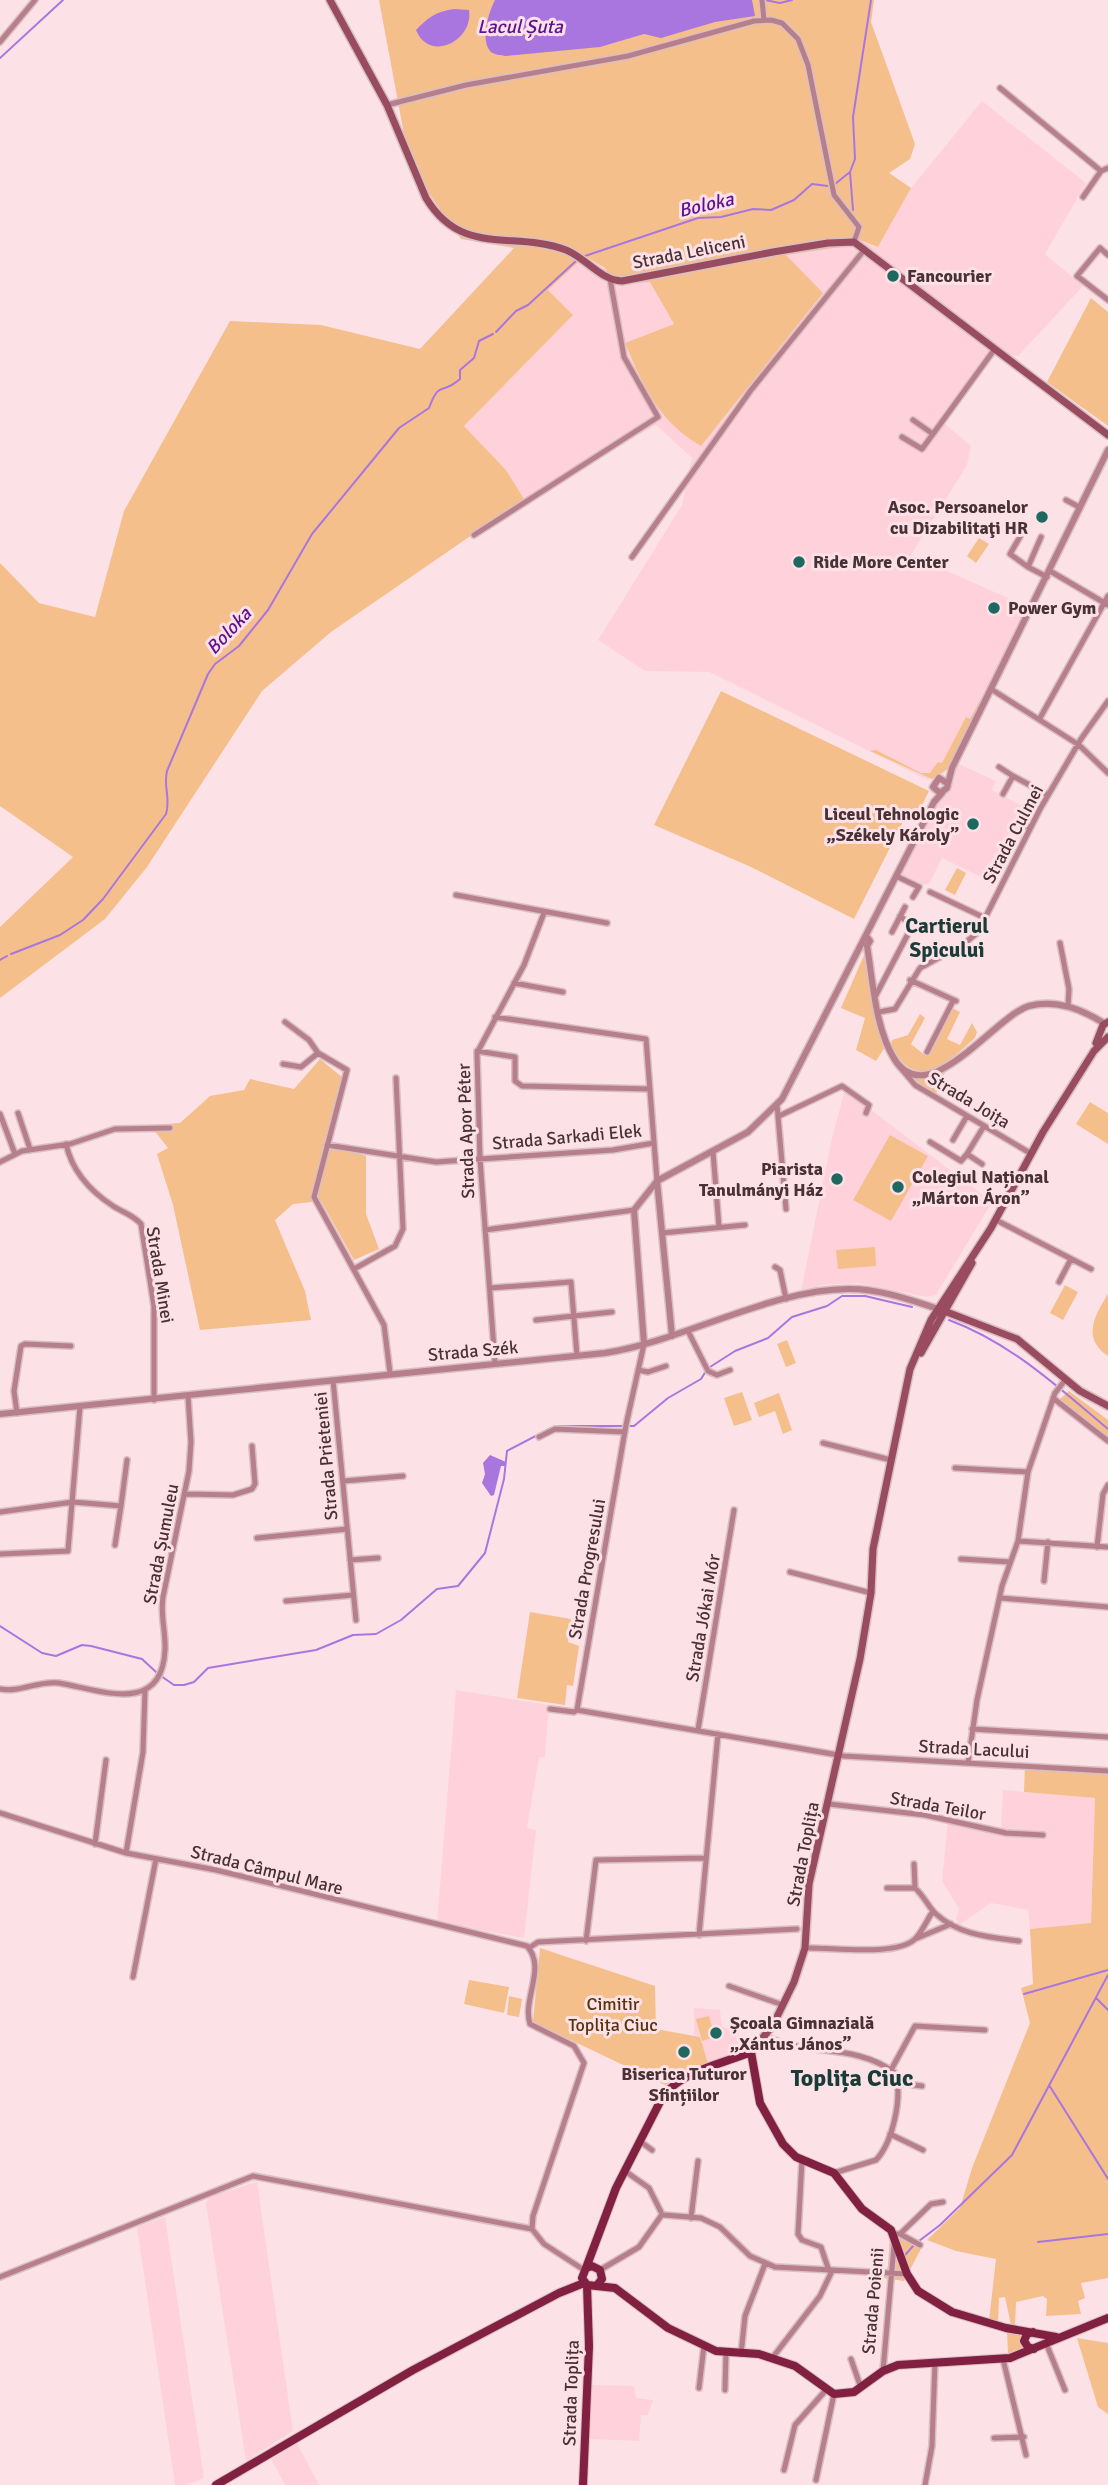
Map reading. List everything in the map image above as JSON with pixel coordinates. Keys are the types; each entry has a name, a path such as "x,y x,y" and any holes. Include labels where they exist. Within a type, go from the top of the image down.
{"main road":[{"name":"Strada Leliceni","path":"330,0 387,105 426,198 441,216 477,239 562,248 610,279 631,280 773,252 828,243 854,242"},
{"path":"854,242 1108,435"},
{"name":"Strada Toplița","path":"583,2485 588,2279 595,2247 614,2194 660,2101 672,2086 693,2074 751,2052 766,2036 783,2005 805,1948 809,1884 829,1804 871,1593 873,1549 891,1460 906,1389 921,1340 996,1220 1030,1153 1106,1029"},
{"path":"942,1310 1022,1342 1087,1395 1108,1406"},
{"path":"751,2052 763,2110 789,2150 802,2160 834,2173 862,2209 898,2234 906,2274 918,2291 936,2305 975,2319 1056,2337 1108,2318"},
{"name":"Strada Toplița","path":"588,2279 602,2279 595,2247"},
{"path":"216,2485 352,2404 588,2279 598,2269"},
{"path":"588,2279 620,2291 668,2329 704,2346 726,2353 773,2357 806,2372 830,2392"},
{"path":"1034,2333 1041,2339 1039,2346 1027,2347 1024,2341 1027,2334 1034,2333"},
{"name":"Strada Poienii","path":"830,2392 848,2395 898,2364 1007,2358 1056,2337"}],"street":[{"path":"0,42 35,0"},
{"path":"762,0 764,20"},
{"path":"387,105 448,88 628,56 764,20 787,26 793,31 805,54 834,195 859,227 854,242"},
{"path":"1000,89 1105,169 1083,197"},
{"path":"632,557 751,390 865,248"},
{"path":"1108,255 1100,248 1077,276 1108,300"},
{"path":"474,535 658,417 624,357 610,279"},
{"path":"902,437 922,449 994,350"},
{"path":"913,420 933,434"},
{"path":"644,1344 634,1210 657,1181 748,1132 777,1105 795,1077 865,942 938,791 947,783 1108,450"},
{"path":"1066,500 1079,508"},
{"path":"1021,535 1010,554 1012,558 1107,601 1040,718"},
{"path":"1028,567 1041,537"},
{"path":"992,690 1079,745 1108,773"},
{"name":"Strada Culmei","path":"879,1012 895,1009 910,980 926,963 972,938 1048,795 1108,701"},
{"path":"938,791 934,782 952,768"},
{"path":"999,768 1048,795"},
{"path":"1003,794 1013,776"},
{"path":"940,778 947,783"},
{"path":"1020,822 1030,828"},
{"path":"896,876 919,887 913,897"},
{"path":"930,892 985,918"},
{"path":"456,895 607,923"},
{"path":"892,932 905,907"},
{"name":"Strada Apor Péter","path":"495,1363 480,1159 477,1051 524,965 544,913"},
{"path":"876,995 909,932 910,924 900,916"},
{"path":"865,942 879,1012 890,1048 900,1066 916,1074 934,1073 949,1067 1020,1009 1038,1004 1068,1006 1095,1018 1106,1029"},
{"path":"1060,943 1069,989 1068,1006"},
{"path":"910,980 954,1001 927,1052"},
{"path":"513,983 563,992"},
{"path":"495,1017 646,1039 672,1336"},
{"path":"285,1022 309,1040 317,1052 347,1070 314,1197 384,1325 390,1373"},
{"path":"477,1051 515,1056 515,1081 522,1086 650,1089"},
{"path":"283,1064 301,1067 317,1052"},
{"name":"Strada Joița","path":"900,1066 915,1085 1030,1153"},
{"path":"354,1269 395,1246 400,1238 403,1220 396,1078"},
{"path":"779,1116 842,1086 869,1105 866,1113"},
{"path":"777,1105 786,1209"},
{"path":"18,1113 30,1149"},
{"path":"0,1114 15,1154"},
{"path":"953,1140 968,1116"},
{"path":"930,1142 961,1161 984,1126"},
{"path":"0,1162 30,1149 66,1144 115,1129 170,1128"},
{"name":"Strada Sarkadi Elek","path":"327,1145 436,1162 613,1150 654,1143"},
{"name":"Strada Minei","path":"66,1144 73,1166 82,1180 104,1200 141,1224 154,1306 154,1399"},
{"path":"713,1152 719,1227"},
{"path":"967,1154 982,1164"},
{"path":"485,1230 634,1210"},
{"path":"996,1220 1091,1269"},
{"path":"662,1233 746,1225"},
{"path":"1059,1282 1071,1259"},
{"path":"775,1267 780,1269 786,1299"},
{"path":"490,1289 571,1282 577,1356"},
{"name":"Strada Szék","path":"0,1414 577,1356 644,1344 786,1299 824,1291 854,1289 891,1294 942,1310"},
{"path":"536,1320 612,1312"},
{"path":"688,1331 708,1371 716,1375 730,1370"},
{"name":"Strada Progresului","path":"577,1710 626,1429 644,1344"},
{"path":"17,1413 14,1391 21,1346 71,1346"},
{"path":"638,1370 648,1372 666,1366"},
{"path":"968,1763 972,1729 1001,1598 1018,1541 1028,1472 1053,1398 1066,1379"},
{"name":"Strada Prieteniei","path":"333,1380 356,1620"},
{"name":"Strada Șumuleu","path":"145,1690 160,1675 166,1646 161,1607 191,1457 188,1396"},
{"path":"1053,1398 1108,1441"},
{"path":"0,1554 27,1550 66,1553 70,1546 80,1406"},
{"path":"539,1437 555,1429 626,1429"},
{"path":"823,1443 891,1460"},
{"path":"185,1494 240,1494 252,1489 253,1446"},
{"path":"115,1545 127,1460"},
{"path":"955,1468 1028,1472"},
{"path":"344,1481 403,1476"},
{"path":"1097,1547 1103,1494 1108,1485"},
{"path":"0,1512 73,1502 121,1506"},
{"name":"Strada Jókai Mór","path":"698,1730 734,1510"},
{"name":"Strada Prieteniei","path":"257,1538 347,1529"},
{"path":"1018,1541 1108,1547"},
{"path":"1044,1581 1048,1542"},
{"path":"351,1560 378,1558"},
{"path":"961,1559 1010,1562"},
{"path":"790,1572 871,1593"},
{"path":"286,1601 353,1595"},
{"path":"1001,1598 1108,1606"},
{"path":"0,1689 15,1690 55,1683 111,1694 131,1695 145,1690 143,1752 126,1853"},
{"path":"550,1709 574,1713 577,1710 839,1755"},
{"path":"972,1729 1108,1737"},
{"path":"698,1935 718,1734"},
{"name":"Strada Lacului","path":"839,1755 1108,1771"},
{"path":"95,1844 106,1760"},
{"name":"Strada Teilor","path":"829,1804 925,1815 951,1823 1006,1833 1043,1835"},
{"name":"Strada Câmpul Mare","path":"0,1813 126,1853 216,1870 387,1913 514,1941 529,1948 537,1942 797,1929"},
{"path":"586,1941 594,1861 705,1858"},
{"path":"134,1977 156,1859"},
{"path":"914,1864 915,1888"},
{"path":"887,1888 915,1888 928,1900 933,1911 965,1932 1019,1941"},
{"path":"915,1939 933,1911"},
{"path":"805,1948 884,1949 951,1924"},
{"path":"529,1948 535,1964 527,2009 530,2024 573,2046 584,2063 533,2216 532,2229"},
{"path":"729,1986 783,2005"},
{"path":"891,2070 915,2026 985,2030"},
{"path":"766,2036 792,2044 854,2053 891,2070 897,2083 890,2134 876,2160 834,2173"},
{"path":"897,2083 922,2086"},
{"path":"890,2134 923,2150"},
{"path":"642,2142 652,2150"},
{"path":"773,2357 820,2296 831,2271 821,2247 802,2240 798,2234 802,2160"},
{"path":"691,2218 698,2161"},
{"path":"625,2171 649,2188 662,2214"},
{"path":"0,2277 253,2176 532,2229 544,2244 588,2279"},
{"path":"920,2245 898,2234 931,2204 943,2202"},
{"path":"662,2214 701,2218 720,2227 735,2244 765,2264 800,2271 906,2274"},
{"path":"598,2269 639,2247 662,2214"},
{"name":"Strada Poienii","path":"883,2371 890,2273 898,2234"},
{"path":"741,2354 746,2316 765,2264"},
{"path":"699,2388 704,2346"},
{"path":"1039,2346 1065,2390"},
{"path":"725,2390 726,2353"},
{"path":"1007,2358 1026,2455"},
{"path":"851,2359 861,2388"},
{"path":"925,2485 932,2446 934,2362"},
{"path":"784,2470 789,2439 795,2425 830,2392"},
{"path":"816,2480 830,2392"},
{"path":"994,2438 1024,2437"}],"shaded area":[{"path":"982,101 1086,183 1045,254 1083,286 1018,356 988,352 939,419 971,446 967,465 911,555 1028,607 944,773 928,780 709,672 645,671 598,640 682,505 692,458 656,425 524,499 506,470 464,426 573,315 548,290 585,256 605,268 616,284 650,281 674,324 626,343 644,388 785,255 847,246 852,237 878,247 911,188"},
{"name":"Liceul Tehnologic „Székely Károly”","path":"959,764 996,781 992,790 1024,807 1017,828 1023,831 1004,868 990,861 981,877 942,858 929,884 922,885 900,875"},
{"name":"Colegiul Național „Márton Áron”","path":"845,1090 992,1202 936,1295 926,1297 858,1283 823,1285 801,1291 832,1138"},
{"path":"456,1690 549,1705 545,1757 539,1757 527,1828 536,1830 524,1938 437,1922"},
{"path":"1003,1790 1095,1798 1091,1924 1030,1929 1028,1910 991,1903 959,1925 956,1918 959,1909 942,1881 948,1820 1001,1828"},
{"name":"Școala Gimnazială „Xántus János”","path":"694,2008 720,2010 722,2027 738,2031 745,2048 708,2063 700,2037 694,2035"},
{"path":"257,2182 293,2431 246,2461 206,2204 209,2197"},
{"path":"165,2217 204,2478 186,2485 175,2485 137,2227"},
{"path":"592,2385 634,2386 636,2398 653,2400 648,2415 641,2415 639,2441 590,2439"},
{"path":"297,2443 319,2485 285,2485 271,2459"}],"green space":[{"path":"379,0 874,0 871,22 915,144 910,159 889,173 911,188 878,247 852,237 848,246 786,255 823,293 701,446 674,426 654,402 625,343 674,324 650,282 615,284 605,268 585,256 548,290 573,315 464,426 506,470 524,499 331,632 262,691 147,867 105,919 0,998 0,927 73,857 0,806 0,563 39,603 95,617 124,511 230,321 321,325 420,349 514,248 461,239 410,166"},
{"path":"1091,298 1108,312 1108,426 1047,382"},
{"path":"979,538 989,544 976,563 967,556"},
{"path":"721,691 929,791 914,822 905,818 854,919 751,867 654,825"},
{"path":"979,702 983,702 951,767 932,779 870,751 876,750 921,773 930,773 938,762 942,763 966,717 970,719"},
{"path":"957,868 966,873 955,895 945,890"},
{"path":"865,953 885,1047 876,1061 856,1050 865,1018 841,1008"},
{"path":"952,1008 960,1012 947,1039 960,1045 972,1023 977,1032 975,1038 953,1057 932,1070 911,1068 901,1060 891,1045 892,1040 908,1035 920,1014 925,1018 911,1044 926,1056"},
{"path":"320,1059 342,1077 326,1142 366,1156 366,1214 379,1249 354,1260 321,1201 293,1204 275,1220 305,1291 311,1320 200,1330 173,1205 157,1154 168,1148 150,1125 180,1123 210,1096 244,1090 250,1079 294,1089"},
{"path":"945,1072 936,1094 908,1076 926,1077"},
{"path":"1090,1102 1108,1113 1108,1144 1076,1124"},
{"path":"890,1135 928,1156 891,1221 853,1200"},
{"path":"875,1247 876,1266 838,1269 836,1250"},
{"path":"1065,1285 1078,1292 1063,1320 1050,1313"},
{"path":"1108,1294 1108,1356 1095,1342 1093,1326"},
{"path":"787,1340 796,1363 786,1367 777,1344"},
{"path":"1069,1391 1108,1420 1108,1440 1060,1399"},
{"path":"742,1392 752,1420 734,1426 724,1398"},
{"path":"779,1393 792,1430 783,1434 775,1411 759,1417 754,1403"},
{"path":"530,1612 571,1619 568,1642 579,1646 573,1686 567,1685 565,1705 517,1698"},
{"path":"1025,1763 1108,1767 1108,2278 1081,2283 1085,2298 1078,2301 1081,2314 1046,2316 1047,2299 1043,2296 1016,2302 1015,2325 1011,2325 1005,2297 999,2298 998,2322 989,2321 996,2259 956,2251 927,2240 960,2208 972,2168 1030,2023 1021,1988 1033,1984 1030,1929 1091,1923 1095,1798 1024,1792"},
{"name":"Cimitir Toplița Ciuc","path":"540,1948 655,1986 656,2029 700,2037 708,2063 665,2085 533,2022"},
{"path":"469,1980 509,1987 504,2013 464,2004"},
{"path":"509,1996 522,1999 519,2017 507,2015"},
{"path":"709,2016 715,2037 702,2041 696,2019"},
{"path":"902,2229 922,2247 904,2281 883,2278 888,2266 890,2234"},
{"path":"1007,2330 1024,2333 1026,2349 1008,2354"},
{"path":"1077,2338 1108,2343 1108,2414 1098,2407"}],"water":[{"name":"Lacul Șuta","path":"495,0 752,0 755,16 715,22 661,38 644,34 600,47 506,56 491,52 487,46 488,18"},
{"path":"454,9 469,10 469,21 458,39 440,46 430,45 422,40 416,30 420,26 437,13"},
{"path":"490,1455 506,1462 505,1466 501,1466 494,1495 491,1496 482,1483 485,1474 483,1463"}],"waterway":[{"path":"0,58 63,0"},
{"path":"765,0 780,3 792,0"},
{"name":"Boloka","path":"835,184 850,172 855,159 853,117 871,0"},
{"path":"850,172 853,210"},
{"name":"Boloka","path":"585,256 698,218 721,217 753,209 771,210 794,200 812,184 828,186"},
{"name":"Boloka","path":"496,332 516,311 528,305 577,260"},
{"name":"Boloka","path":"11,954 60,935 83,920 103,899 166,814 167,771 208,674 215,664 239,646 268,610 312,534 399,428 429,408 439,391 460,379 460,370 474,358 479,341 493,334"},
{"name":"Boloka","path":"0,960 7,956"},
{"path":"710,1367 735,1351 768,1338 792,1317 827,1306 842,1296 865,1296 912,1307"},
{"path":"949,1320 993,1341 1033,1367 1108,1429"},
{"path":"556,1426 634,1426 668,1398 701,1379 706,1371"},
{"path":"161,1676 174,1685 184,1685 194,1682 208,1668 316,1650 353,1635 376,1634 401,1620 437,1589 458,1586 485,1553 504,1479 507,1451 551,1428"},
{"path":"0,1626 42,1653 56,1656 82,1645 91,1646 142,1659 156,1672"},
{"path":"1024,1994 1108,1970"},
{"path":"919,2241 940,2225 1012,2155 1108,1975"},
{"path":"1096,1998 1108,2010"},
{"path":"1049,2085 1108,2179"},
{"path":"1038,2242 1108,2234"},
{"path":"905,2255 914,2245"}],"place":[{"name":"Fancourier","path":"893,276"},
{"name":"Asoc. Persoanelor cu Dizabilitaţi HR","path":"1042,517"},
{"name":"Ride More Center","path":"799,562"},
{"name":"Power Gym","path":"994,608"},
{"name":"Liceul Tehnologic „Székely Károly”","path":"973,824"},
{"name":"Piarista Tanulmányi Ház","path":"837,1179"},
{"name":"Colegiul Național „Márton Áron”","path":"898,1187"},
{"name":"Școala Gimnazială „Xántus János”","path":"716,2033"},
{"name":"Biserica Tuturor Sfințiilor","path":"684,2052"}],"district":[{"name":"Cartierul Spicului","path":"947,938"},
{"name":"Toplița Ciuc","path":"852,2078"}]}
